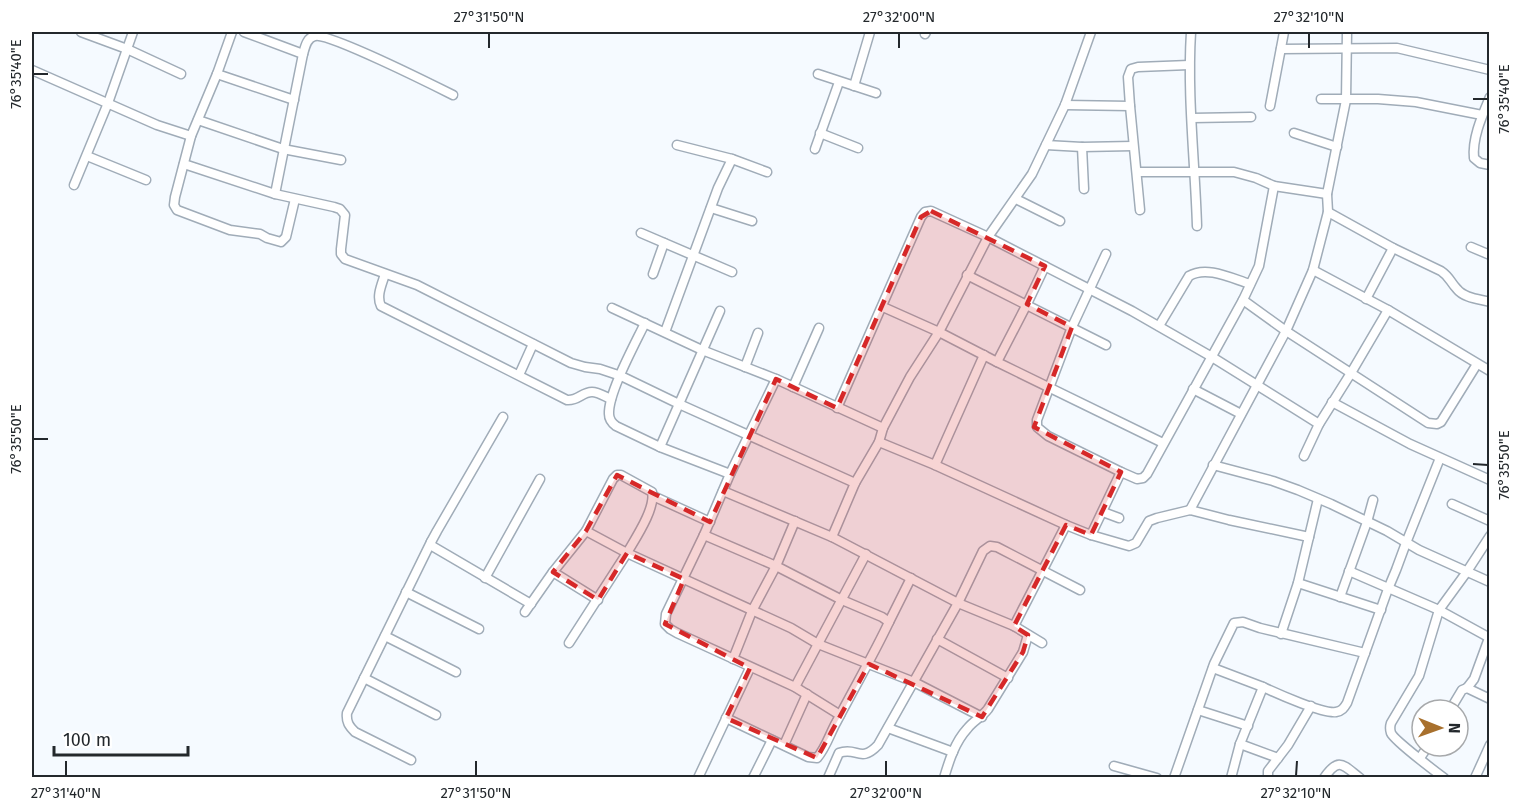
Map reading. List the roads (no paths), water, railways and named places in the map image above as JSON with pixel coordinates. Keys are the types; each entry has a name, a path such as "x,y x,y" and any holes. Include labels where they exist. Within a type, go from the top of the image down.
{"street":[{"path":"81,32 127,49 181,74"},
{"path":"74,185 108,103 133,32"},
{"path":"232,32 218,74 191,136 174,205 177,210 230,230 260,234 276,242 283,241 286,237 296,199"},
{"path":"244,32 303,54"},
{"path":"273,42 276,32"},
{"path":"854,86 870,32"},
{"path":"832,537 855,483 879,442 883,428 910,376 939,332 988,237 1032,174 1065,105 1091,32"},
{"path":"1191,32 1189,64 1197,226"},
{"path":"1270,106 1284,32"},
{"path":"1190,510 1286,331 1312,270 1328,213 1327,194 1346,100 1347,32"},
{"path":"276,194 303,54 311,34 359,51 453,95"},
{"path":"1281,49 1397,48 1490,70"},
{"path":"1140,210 1128,77 1131,69 1138,67 1189,64"},
{"path":"32,70 157,125 191,136"},
{"path":"218,74 294,100"},
{"path":"818,74 876,93"},
{"path":"815,149 839,82"},
{"path":"1490,97 1473,149 1473,158 1480,163 1490,165"},
{"path":"1321,99 1416,102 1482,116"},
{"path":"1065,105 1130,106"},
{"path":"1192,118 1251,117"},
{"path":"198,120 283,149 341,160"},
{"path":"820,133 858,148"},
{"path":"1293,133 1336,147"},
{"path":"677,145 732,159 767,172"},
{"path":"1046,145 1133,146"},
{"path":"1082,147 1084,189"},
{"path":"87,156 146,180"},
{"path":"665,332 718,188 732,159"},
{"path":"184,164 276,194 334,207 345,215 341,254 345,259 417,285 571,363 621,376 855,483"},
{"path":"1137,172 1234,172 1274,186 1327,194"},
{"path":"1106,254 1072,327 1037,420 1037,427 1048,436 1137,479 1147,474 1243,300 1259,266 1274,186"},
{"path":"1016,199 1060,221"},
{"path":"711,208 752,221"},
{"path":"837,408 925,212 931,211 988,237 1132,310 1319,424"},
{"path":"1328,213 1448,275 1458,291 1465,295 1490,303"},
{"path":"641,233 732,272"},
{"path":"653,274 664,243"},
{"path":"1471,247 1490,255"},
{"path":"1366,299 1393,248"},
{"path":"997,362 1045,266"},
{"path":"1312,270 1388,310 1489,369"},
{"path":"1159,326 1194,273 1213,273 1250,284"},
{"path":"385,274 378,301 381,306 567,400 575,400 588,392 612,399"},
{"path":"967,275 1106,345"},
{"path":"1243,300 1286,331 1428,423 1441,422 1477,364"},
{"path":"883,307 939,332 1163,443"},
{"path":"612,308 702,350 776,379 883,428"},
{"path":"1304,456 1319,424 1352,374 1388,310"},
{"path":"660,447 720,311"},
{"path":"645,323 612,399 609,416 611,422 660,447 730,474"},
{"path":"793,387 819,328"},
{"path":"745,367 758,333"},
{"path":"519,375 533,344"},
{"path":"935,465 984,355"},
{"path":"776,379 666,614 665,624 676,633 795,687 840,715"},
{"path":"1193,389 1241,414"},
{"path":"1332,402 1440,459 1490,480"},
{"path":"411,760 355,732 349,726 347,713 431,542 503,417"},
{"path":"879,442 1066,525 1129,546 1136,543 1149,521 1190,510 1310,537"},
{"path":"1213,668 1311,706 1335,712 1343,710 1388,588 1440,459"},
{"path":"1214,465 1273,481 1318,499 1387,531 1466,573 1490,582"},
{"path":"1091,535 1121,472"},
{"path":"525,612 586,531 616,475 621,475 642,486 652,492 653,496 710,522"},
{"path":"485,578 540,479"},
{"path":"723,491 832,537 958,603 1014,626 1042,643"},
{"path":"569,643 627,553 648,512 653,496"},
{"path":"1281,634 1298,583 1318,499"},
{"path":"1340,597 1373,500"},
{"path":"1452,504 1490,521"},
{"path":"1103,512 1119,518"},
{"path":"733,659 752,611 776,566 795,521"},
{"path":"1014,626 1066,525"},
{"path":"586,531 627,553 791,628 818,644 914,682 982,717"},
{"path":"704,535 776,566 889,622"},
{"path":"1410,750 1395,739 1390,732 1390,723 1419,676 1439,610 1490,536"},
{"path":"431,542 434,549 531,604"},
{"path":"828,777 840,753 844,751 866,754 878,745 958,603 983,551 990,546 997,547 1080,590"},
{"path":"795,687 866,554"},
{"path":"1349,571 1439,610 1489,638 1474,679 1457,698"},
{"path":"553,572 598,600"},
{"path":"726,718 808,757 817,758 822,753 840,715 869,664 911,578"},
{"path":"1298,583 1381,610"},
{"path":"406,592 479,629"},
{"path":"1175,777 1213,668 1234,623 1243,622 1281,634 1365,653"},
{"path":"944,777 964,731 988,710 1023,651 1028,635"},
{"path":"385,636 456,672"},
{"path":"938,639 1008,678"},
{"path":"698,777 750,668"},
{"path":"364,678 436,715"},
{"path":"1231,777 1240,744 1263,687"},
{"path":"1467,688 1490,699"},
{"path":"784,745 807,694"},
{"path":"1268,777 1268,771 1288,745 1311,706"},
{"path":"1198,710 1248,726"},
{"path":"888,728 953,752"},
{"path":"753,777 772,740"},
{"path":"1240,744 1278,758"},
{"path":"1475,777 1490,745"},
{"path":"1420,758 1444,777"},
{"path":"1324,777 1336,764 1342,765 1360,777"},
{"path":"1114,765 1157,777"}]}
